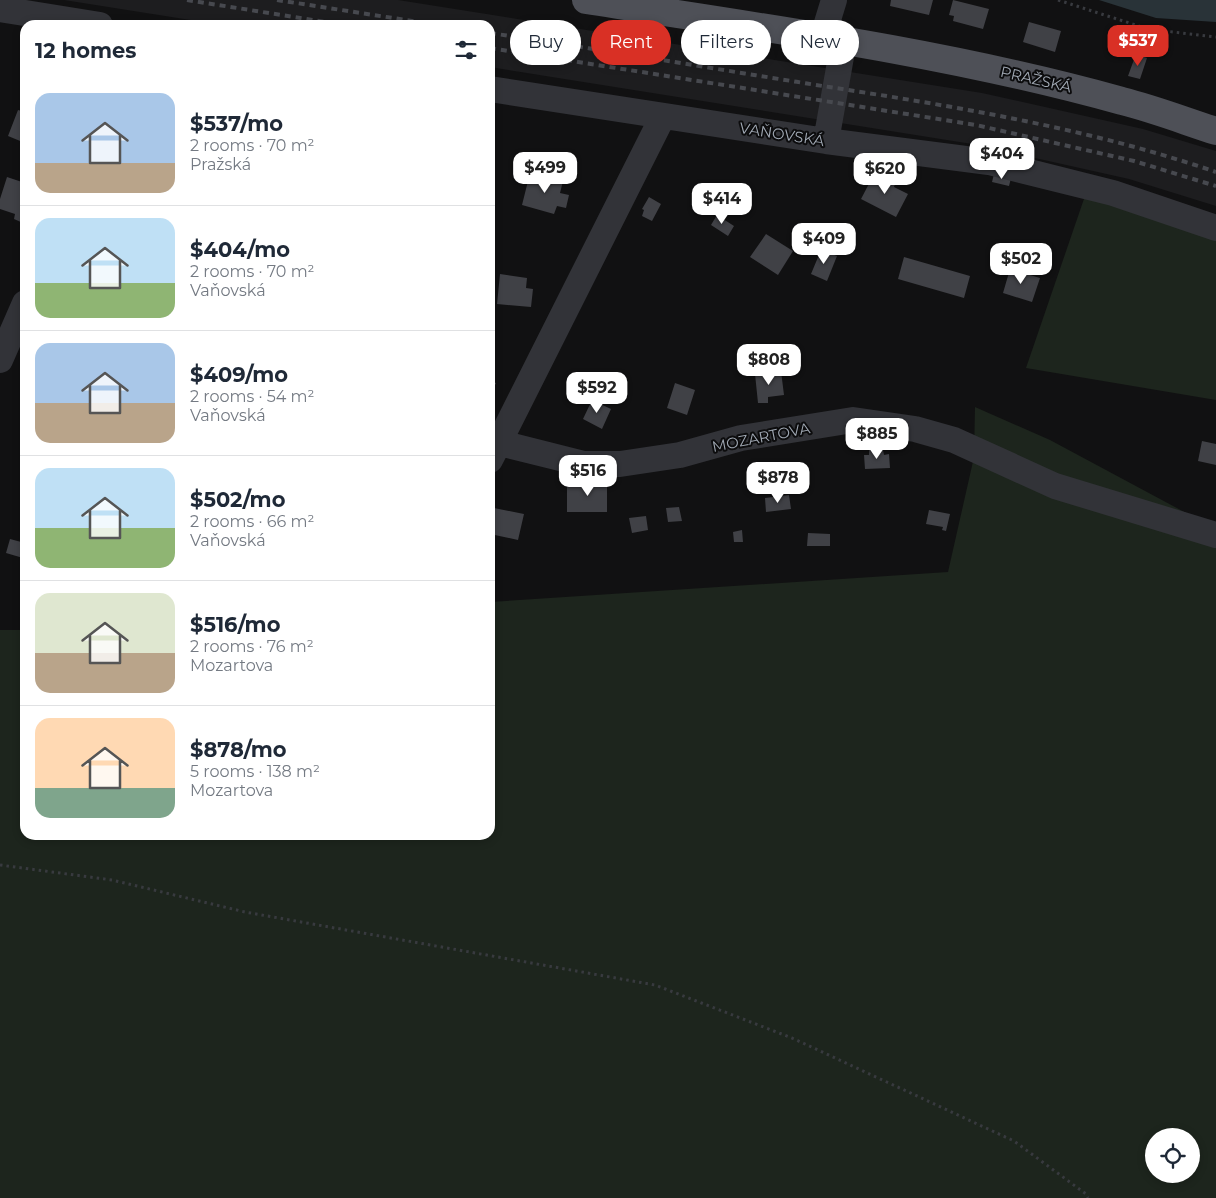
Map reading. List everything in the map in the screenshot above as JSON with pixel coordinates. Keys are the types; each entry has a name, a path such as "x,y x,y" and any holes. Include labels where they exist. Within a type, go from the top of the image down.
{"main road":[{"name":"PRAŽSKÁ","path":"586,0 781,30"},
{"name":"PRAŽSKÁ","path":"859,43 951,60 1058,84 1124,101 1216,131"}],"street":[{"path":"834,0 834,20"},
{"path":"0,9 69,20"},
{"path":"826,141 832,65"},
{"name":"VAŇOVSKÁ","path":"495,90 826,141 989,162 1113,193 1216,228"},
{"name":"MOZARTOVA","path":"664,116 495,451 584,464 620,464 680,455 741,438 853,420 915,429 954,440 1055,486 1216,535"},
{"path":"0,360 20,314"}],"path":[{"path":"1058,0 1148,29 1216,36"},
{"path":"0,865 112,880 245,912 655,985 792,1038 1014,1141 1086,1194 1088,1198"}],"shaded area":[{"path":"64,0 398,0 524,20 510,20 510,65 581,65 581,29 591,31 591,65 671,65 671,43 681,45 681,65 771,65 771,59 781,61 781,65 806,65 982,93 1143,129 1216,151 1216,206 1129,179 972,144 495,68 495,20 190,20"},
{"path":"1099,0 1216,0 1216,22 1156,18"},
{"path":"1086,193 1216,234 1216,400 1026,368"},
{"path":"975,407 1050,440 1216,529 1216,1198 0,1198 0,630 20,630 20,840 495,840 495,602 948,572 974,457"}],"building":[{"path":"891,0 933,0 929,15 890,6"},
{"path":"953,0 989,9 983,29 953,21 954,16 949,15"},
{"path":"1029,22 1061,31 1055,52 1023,42"},
{"path":"1136,54 1147,58 1140,79 1128,76"},
{"path":"18,110 20,111 20,141 8,136"},
{"path":"530,173 563,181 560,193 569,195 566,208 557,206 554,214 522,205"},
{"path":"880,173 896,181 894,187 908,194 896,217 861,199 873,176 877,178"},
{"path":"994,174 1011,178 1009,186 992,182"},
{"path":"7,177 20,181 20,222 14,219 15,214 0,209 0,199"},
{"path":"649,197 661,204 652,221 642,216 644,210 642,209"},
{"path":"717,215 734,226 728,236 711,225"},
{"path":"766,234 793,251 778,275 750,257"},
{"path":"821,250 837,256 827,281 811,274"},
{"path":"904,257 970,276 964,298 898,279"},
{"path":"1010,269 1040,278 1032,302 1003,293"},
{"path":"500,274 527,278 526,288 533,289 531,307 497,304"},
{"path":"781,371 784,395 768,397 768,403 758,403 755,374"},
{"path":"675,383 695,390 687,415 667,408"},
{"path":"592,400 611,409 602,429 583,419"},
{"path":"1202,441 1216,444 1216,465 1198,461"},
{"path":"869,450 883,450 884,455 889,454 890,468 865,469 864,455 869,455"},
{"path":"578,481 607,481 607,512 567,512 567,486 578,486"},
{"path":"789,495 791,509 766,512 765,498"},
{"path":"679,507 682,521 668,522 666,508"},
{"path":"495,508 524,514 518,540 495,535"},
{"path":"929,510 950,514 946,531 942,530 943,527 926,524"},
{"path":"646,516 648,530 632,533 629,518"},
{"path":"742,530 743,542 734,542 733,532"},
{"path":"808,533 830,534 830,546 807,546"},
{"path":"10,539 20,542 20,557 6,553"}],"railway":[{"path":"187,0 313,20"},
{"path":"277,0 406,20"},
{"path":"495,34 976,111 1121,143 1216,172"},
{"path":"495,49 976,125 1134,161 1216,186"}]}
